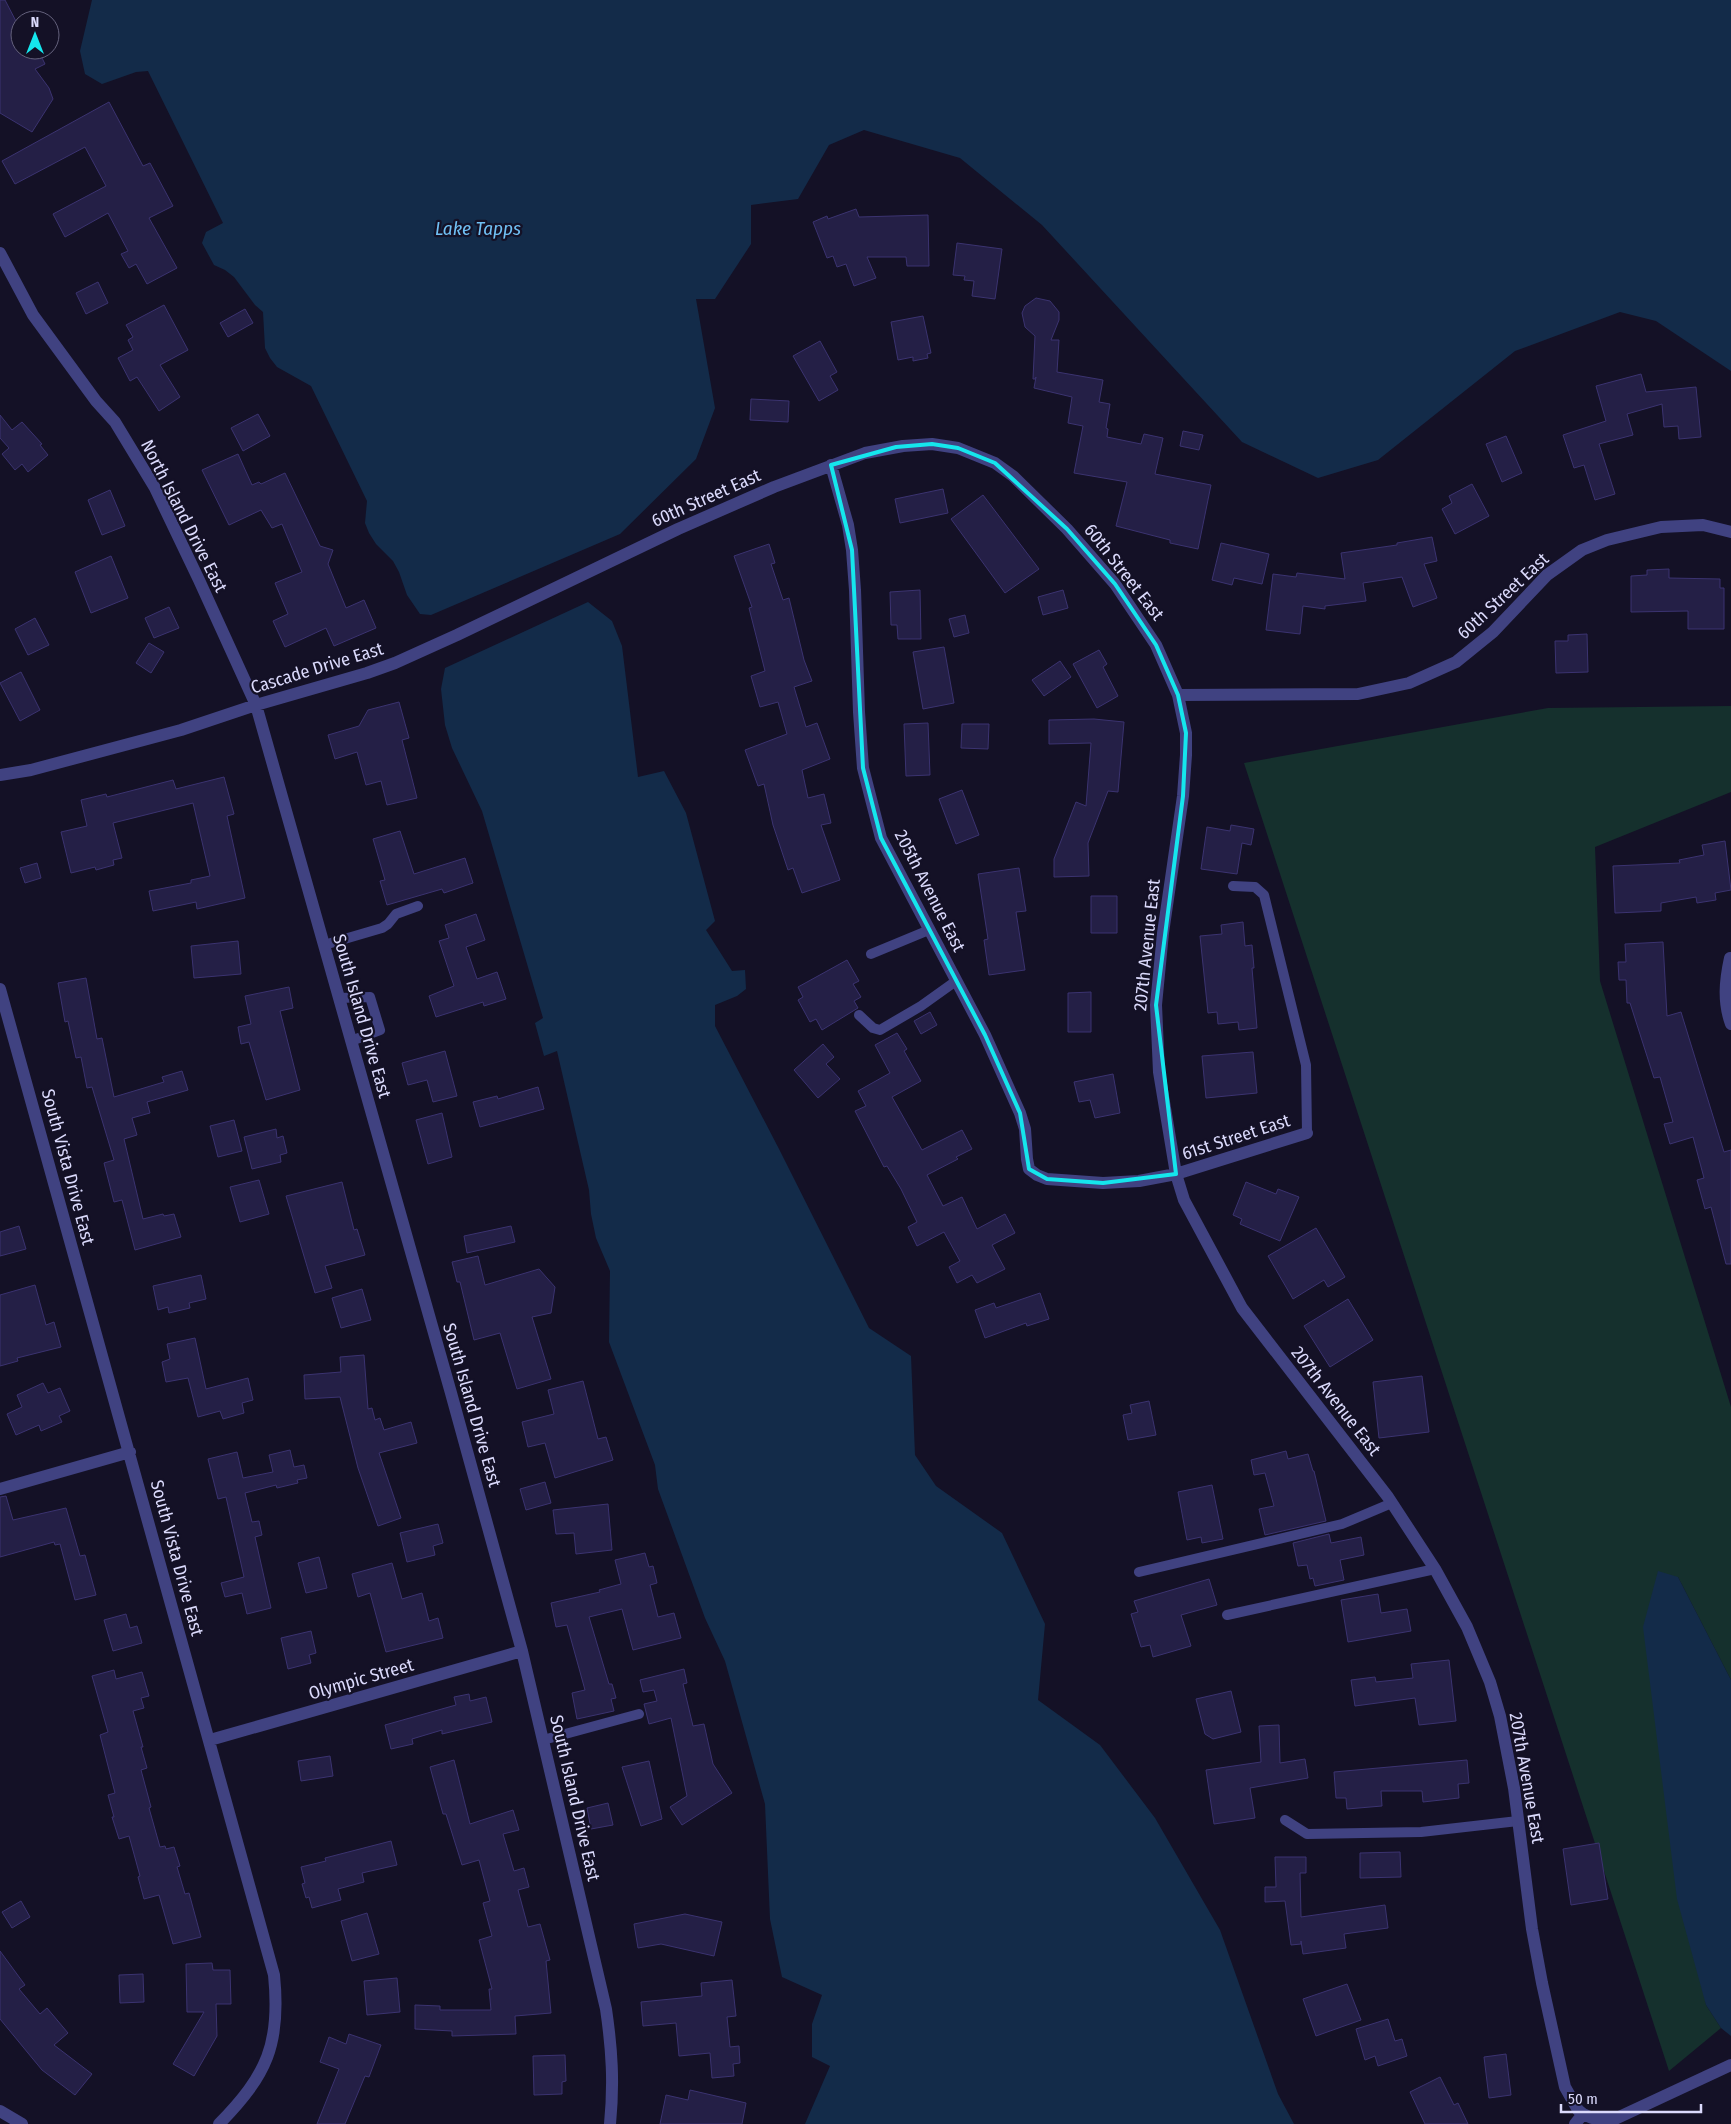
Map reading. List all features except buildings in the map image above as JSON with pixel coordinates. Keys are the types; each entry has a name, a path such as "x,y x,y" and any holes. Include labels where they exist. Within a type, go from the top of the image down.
{"street":[{"name":"North Island Drive East","path":"0,253 33,315 114,422 155,488 256,705"},
{"name":"60th Street East","path":"628,553 678,528 774,487 865,453 888,448 932,444 958,448 995,463 1013,476 1068,528 1115,584 1156,645 1178,695 1358,694 1409,683 1456,662 1493,632 1547,574 1582,550 1608,540 1661,527 1703,525 1731,532"},
{"name":"205th Avenue East","path":"831,465 848,525 852,550 863,768 882,838 985,1034 1020,1113 1025,1129 1026,1159 1029,1168 1047,1179 1103,1183 1140,1181 1176,1174"},
{"name":"Cascade Drive East","path":"0,775 31,770 182,730 256,705 367,673 395,663 457,635 628,553"},
{"name":"207th Avenue East","path":"1178,695 1186,733 1186,755 1183,796 1162,933 1156,1005 1159,1072 1176,1174 1184,1200 1242,1308 1392,1503 1435,1569 1467,1627 1490,1682 1500,1716 1518,1821 1532,1929 1544,1992 1565,2087 1578,2110 1579,2119"},
{"name":"South Island Drive East","path":"256,705 522,1651 606,2009 613,2058 613,2096 610,2124"},
{"path":"1730,958 1725,982 1725,998 1731,1024"},
{"name":"South Vista Drive East","path":"0,989 264,1932 274,1975 277,2003 274,2040 263,2069 239,2103 218,2124"},
{"name":"61st Street East","path":"1176,1174 1307,1133"},
{"path":"0,1489 130,1452"},
{"name":"Olympic Street","path":"210,1740 522,1651"},
{"path":"1579,2119 1616,2119 1731,2065"},
{"path":"0,2112 22,2124"}],"lane":[{"path":"1233,886 1254,887 1264,895 1306,1065 1307,1133"},
{"path":"324,945 382,928 396,914 418,906"},
{"path":"871,954 929,930"},
{"path":"858,1015 872,1028 880,1030 921,1006 956,981"},
{"path":"339,998 370,997 380,1030 351,1041"},
{"path":"1139,1572 1342,1524 1392,1503"},
{"path":"1227,1615 1435,1569"},
{"path":"543,1740 639,1714"},
{"path":"1285,1820 1307,1834 1421,1832 1518,1821"}],"highlighted area":[{"path":"932,444 958,448 995,463 1067,529 1115,584 1156,645 1178,695 1186,733 1183,796 1156,1005 1176,1174 1103,1183 1047,1179 1029,1169 1020,1113 985,1035 881,838 863,768 852,550 831,465 896,447"}],"green space":[{"path":"1731,706 1731,792 1595,847 1600,981 1731,1407 1731,1680 1678,1577 1706,2005 1721,2028 1669,2071 1244,763 1548,708"}],"water":[{"name":"Lake Tapps","path":"92,0 1731,0 1731,371 1656,321 1620,312 1515,351 1378,460 1318,478 1242,442 1042,225 960,158 864,130 829,145 798,199 751,205 751,244 715,299 696,299 715,408 696,459 620,534 431,615 420,614 407,595 393,561 376,544 369,533 365,523 367,501 311,386 277,367 270,358 265,348 263,312 255,305 234,277 214,265 202,243 206,232 223,223 148,71 136,72 102,84 85,74 80,51"},
{"path":"588,602 612,621 622,646 638,777 664,771 686,813 715,921 706,930 732,971 745,970 746,989 737,996 715,1005 715,1026 869,1328 911,1356 915,1455 936,1486 1002,1533 1045,1624 1038,1700 1100,1745 1155,1818 1220,1930 1278,2094 1294,2124 805,2124 830,2066 812,2057 812,2024 822,1995 782,1977 770,1919 765,1804 725,1661 705,1618 658,1489 655,1465 609,1342 610,1271 596,1238 589,1190 557,1051 544,1056 535,1023 543,1018 482,811 452,748 445,725 441,689 445,668"},
{"path":"1658,1571 1678,1577 1731,1680 1731,2036 1721,2028 1706,2005 1677,1899 1643,1627"}]}
